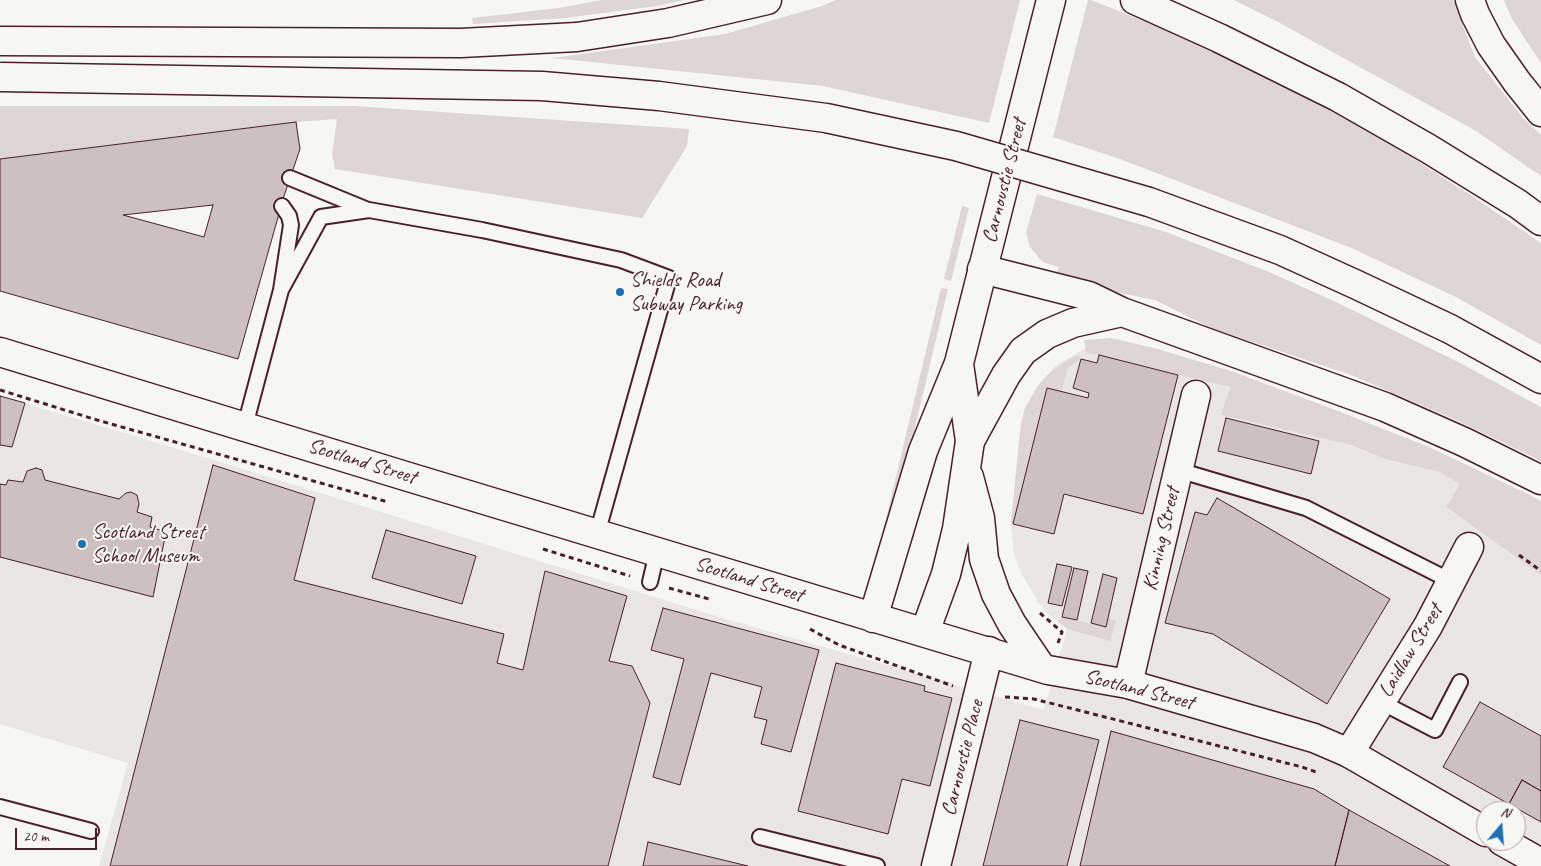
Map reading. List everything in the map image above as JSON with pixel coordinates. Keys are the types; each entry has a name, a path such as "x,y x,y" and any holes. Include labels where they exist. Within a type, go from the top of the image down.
{"main road":[{"path":"0,41 461,44 577,37 668,23 767,0"},
{"name":"Carnoustie Street","path":"874,618 923,451 959,363 1052,0"},
{"path":"1135,0 1219,38 1338,97 1430,149 1518,204 1541,221"},
{"path":"1470,0 1491,45 1516,82 1541,112"},
{"path":"0,77 542,86 659,96 826,118 956,146 1148,202 1280,250 1450,329 1541,379"},
{"path":"982,269 1089,296 1122,312 1385,407 1464,442 1541,480"},
{"path":"968,454 1006,375 1023,351 1047,334 1073,323 1122,312"},
{"name":"Scotland Street","path":"0,352 874,618 1041,667 1128,684 1314,738 1349,753 1476,826"},
{"name":"Carnoustie Street","path":"959,363 968,454 980,518 984,559 996,594 1012,624 1041,667"},
{"name":"Kinning Street","path":"1128,684 1196,395"},
{"name":"Carnoustie Street","path":"925,632 946,574 957,529 968,454"},
{"name":"Laidlaw Street","path":"1349,753 1428,626 1469,546"},
{"name":"Carnoustie Place","path":"936,866 989,651"},
{"path":"1520,851 1541,863"}],"lane":[{"path":"290,178 369,210 482,230 621,260 670,278 597,534"},
{"path":"245,426 281,290 291,225 289,216 282,206"},
{"path":"281,290 321,217 369,210"},
{"path":"1178,470 1306,508 1451,581"},
{"path":"650,582 657,552"},
{"path":"1381,702 1435,730 1460,682"},
{"path":"0,807 91,831"},
{"path":"760,837 876,866"}],"path":[{"path":"0,390 389,503"},
{"path":"538,548 718,601"},
{"path":"1519,555 1541,571"},
{"path":"804,626 839,646 978,696 1034,699 1302,767 1320,774"}],"shaded area":[{"path":"602,0 684,0 657,6 565,18 473,24 472,18 559,8"},
{"path":"836,0 1020,0 989,123 823,86 553,58 725,34 822,6"},
{"path":"1088,0 1174,33 1258,71 1369,130 1541,243 1541,345 1456,297 1349,247 1120,159 1053,137"},
{"path":"1234,0 1453,0 1475,57 1523,118 1541,135 1541,176 1476,131 1278,22"},
{"path":"1504,0 1541,0 1541,63 1512,19"},
{"path":"0,106 354,106 689,129 687,146 642,218 335,169 332,154 337,119 296,122 0,159"},
{"path":"1037,194 1166,232 1269,272 1336,302 1460,363 1541,407 1541,461 1458,421 1351,375 1211,328 1155,300 1055,277 1059,267 1045,263 1040,259 1030,247 1026,233"},
{"path":"962,206 969,208 951,281 944,279"},
{"path":"941,288 948,289 891,528 884,527"},
{"path":"1111,338 1158,349 1231,371 1338,411 1429,447 1532,496 1541,501 1541,575 1446,507 1460,484 1439,472 1385,459 1351,445 1221,415 1230,387 1086,352 1084,340"},
{"path":"1093,344 1230,387 1221,415 1351,445 1385,459 1439,472 1460,484 1446,507 1541,575 1541,866 99,866 128,763 0,724 0,396 208,458 719,617 1044,710 1067,629 1047,613 1038,602 1020,571 1014,554 1011,526 1019,440 1038,388 1055,366"},
{"path":"1078,355 1081,359 1068,368 1061,392 1047,388 1013,524 1011,523 1021,423 1025,408 1037,387 1047,375"},
{"path":"1062,617 1105,627 1108,618 1116,621 1110,641 1068,629 1058,622"}],"building":[{"path":"296,122 300,149 284,196 238,359 0,291 0,159","holes":["213,205 204,237 123,215"]},
{"path":"1099,355 1178,375 1143,514 1064,494 1054,534 1013,524 1047,388 1088,398 1089,393 1073,388 1081,359 1097,363"},
{"path":"0,396 25,403 12,447 0,445"},
{"path":"1226,418 1319,441 1311,474 1218,451"},
{"path":"213,465 315,498 294,580 504,634 497,663 523,670 545,571 627,596 609,661 632,666 650,703 608,866 110,866"},
{"name":"Scotland Street School Museum","path":"36,468 42,470 45,480 119,499 126,493 131,492 137,495 139,504 137,512 152,517 150,527 166,532 153,597 0,557 0,484 6,485 8,480 23,482 27,471"},
{"path":"1217,498 1390,599 1327,704 1213,634 1165,623 1195,512 1207,515"},
{"path":"386,530 476,556 462,604 372,578"},
{"path":"1057,564 1072,567 1062,606 1048,603"},
{"path":"1074,568 1088,571 1077,620 1062,617"},
{"path":"1103,574 1117,578 1106,627 1091,623"},
{"path":"663,608 819,650 791,752 761,744 767,720 754,717 762,687 711,673 680,785 653,777 684,659 651,650"},
{"path":"836,663 925,686 924,691 952,698 930,786 902,779 888,834 798,811"},
{"path":"1480,702 1541,736 1541,791 1522,780 1511,801 1504,801 1443,767"},
{"path":"1020,720 1099,740 1067,866 983,866"},
{"path":"1111,731 1314,789 1349,810 1335,866 1080,866"},
{"path":"1522,780 1541,791 1541,822 1526,814 1526,801 1511,801"},
{"path":"1349,810 1450,866 1335,866"},
{"path":"648,842 748,866 643,866"}],"place":[{"name":"Shields Road Subway Parking","path":"620,292"},
{"name":"Scotland Street School Museum","path":"82,544"}]}
